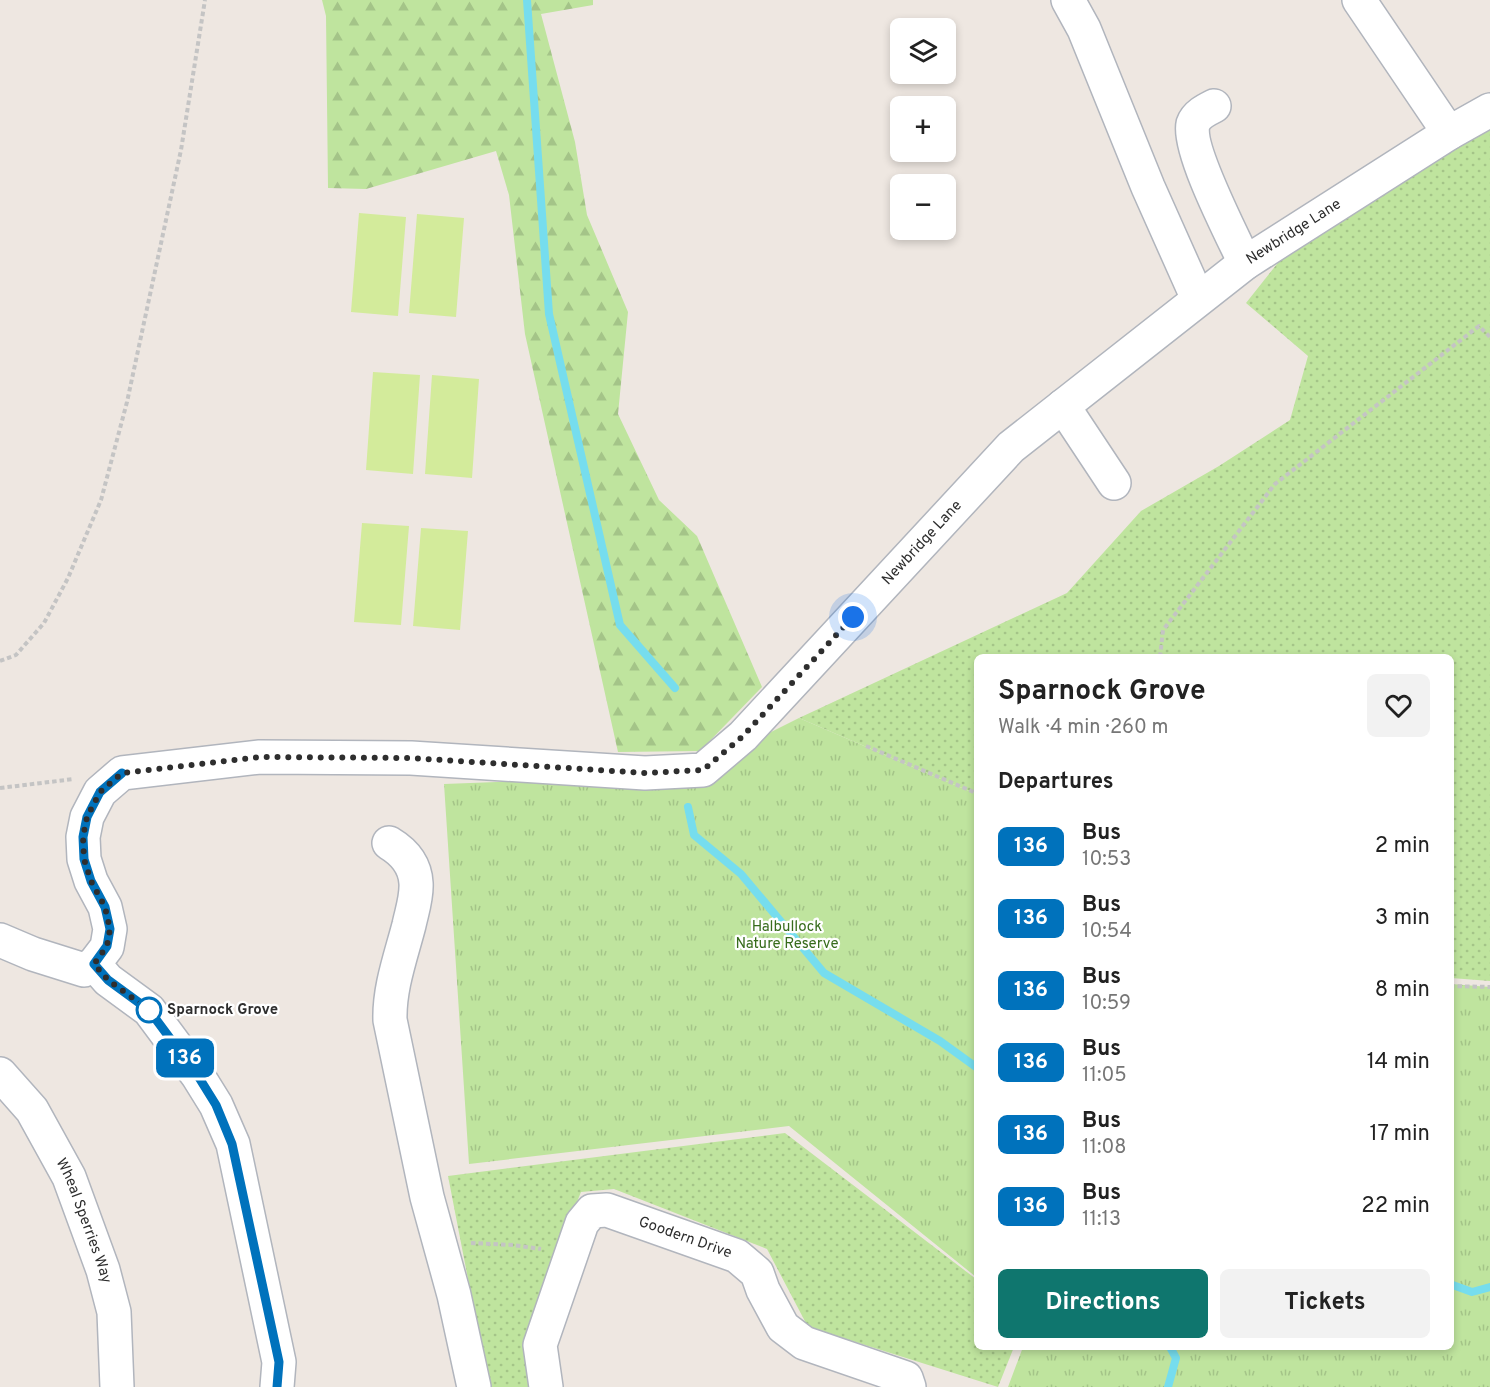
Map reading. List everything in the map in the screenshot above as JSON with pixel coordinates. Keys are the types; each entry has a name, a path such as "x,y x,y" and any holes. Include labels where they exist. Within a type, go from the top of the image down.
{"street":[{"path":"1068,0 1084,29 1148,187 1198,300"},
{"path":"1359,0 1449,133"},
{"path":"1214,106 1194,120 1193,138 1208,181 1245,263"},
{"name":"Newbridge Lane","path":"94,964 107,946 110,929 105,907 91,881 84,859 83,837 87,817 100,792 122,773 260,757 411,758 645,773 703,770 743,736 1011,447 1245,263 1449,133 1490,110"},
{"path":"1063,406 1114,483"},
{"path":"388,843 401,850 406,856 416,882 415,900 390,1000 390,1020 427,1197 441,1245 474,1387"},
{"path":"0,940 71,967 84,970 94,964 108,980 149,1010 198,1076 216,1105 232,1144 279,1362 277,1387"},
{"name":"Wheal Sperries Way","path":"0,1074 32,1110 69,1177 103,1270 114,1312 117,1387"},
{"name":"Goodern Drive","path":"546,1387 540,1345 570,1256 582,1223 592,1211 607,1210 737,1256 757,1273 763,1290 783,1327 804,1343 906,1378 909,1387"}],"path":[{"path":"0,661 16,655 44,623 68,578 101,500 127,402 181,150 205,0"},
{"path":"1160,654 1163,630 1275,484 1479,326 1490,337"},
{"path":"866,746 974,793"},
{"path":"0,788 78,778"},
{"path":"1454,986 1490,987"},
{"path":"441,1245 478,1243 513,1245 539,1248 570,1256"}],"green space":[{"path":"322,0 593,0 593,5 541,14 575,142 587,215 628,312 618,414 659,500 697,536 762,687 700,751 618,752 525,334 509,195 496,151 366,189 328,188 326,16"},
{"path":"1490,114 1490,981 1454,978 1454,654 974,654 974,793 799,718 1067,593 1141,511 1219,466 1290,420 1308,356 1246,303 1312,220"},
{"path":"359,213 406,217 398,316 351,312"},
{"path":"417,214 464,218 456,317 409,313"},
{"path":"373,372 420,375 413,474 366,470"},
{"path":"432,375 479,379 472,478 425,474"},
{"path":"362,523 409,526 401,625 354,622"},
{"path":"421,528 468,531 460,630 413,626"},
{"name":"Halbullock Nature Reserve","path":"799,718 974,793 974,1275 789,1126 469,1164 444,784 685,775"},
{"path":"1454,984 1490,987 1490,1387 1008,1387 1022,1350 1454,1350"},
{"path":"785,1133 974,1277 974,1350 1013,1350 998,1387 808,1327 767,1249 614,1189 581,1192 537,1301 530,1367 533,1387 489,1387 448,1176"}],"waterway":[{"path":"527,0 549,314 620,625 675,688"},
{"path":"688,807 694,835 741,874 824,973 940,1041 974,1066"},
{"path":"1454,1285 1472,1292 1490,1287"},
{"path":"1168,1387 1176,1358 1172,1350"}],"bus line":[{"name":"136","path":"122,773 100,792 87,817 83,837 84,859 91,881 105,907 110,929 107,946 94,964 108,980 149,1010 198,1076 216,1105 232,1144 279,1362 277,1387"}],"place":[{"name":"Sparnock Grove","path":"149,1010"}],"route":[{"path":"149,1010 108,980 94,964 107,946 110,929 105,907 91,881 84,859 83,837 87,817 100,792 122,773 260,757 411,758 645,773 703,770 743,736 853,617"}]}
